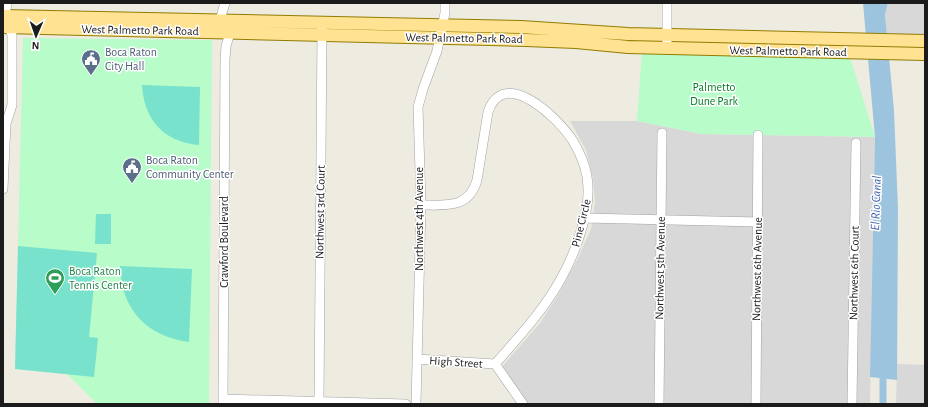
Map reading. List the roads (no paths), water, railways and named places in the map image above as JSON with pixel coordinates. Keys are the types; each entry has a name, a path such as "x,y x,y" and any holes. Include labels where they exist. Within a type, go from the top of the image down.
{"main road":[{"name":"West Palmetto Park Road","path":"5,22 220,20 322,22 522,27 628,34 925,41"},
{"path":"199,32 215,26 220,20"},
{"path":"230,33 236,28 257,21"},
{"name":"West Palmetto Park Road","path":"5,22 199,32 549,40 602,45 667,48 925,54"}],"street":[{"path":"3,189 6,124 12,105 12,35 5,22 7,3"},
{"path":"220,20 225,3"},
{"name":"Northwest 4th Avenue","path":"416,404 421,205 418,108 421,94 437,52 445,3"},
{"path":"667,3 667,48"},
{"name":"Northwest 3rd Court","path":"319,402 322,22"},
{"name":"Crawford Boulevard","path":"223,402 225,59 226,46 230,33"},
{"name":"Pine Circle","path":"421,205 455,204 467,198 476,187 488,112 495,99 502,95 509,94 523,96 541,107 562,126 581,155 587,176 588,198 585,218 573,254 553,295 528,329 495,364"},
{"path":"3,114 6,124"},
{"name":"Northwest 5th Avenue","path":"659,404 662,133"},
{"name":"Northwest 6th Avenue","path":"756,404 758,135"},
{"name":"Northwest 6th Court","path":"852,404 856,143"},
{"path":"585,218 758,222"},
{"name":"High Street","path":"417,359 495,364 523,404"},
{"path":"223,402 406,404"}],"water":[{"path":"863,3 888,3 885,14 894,111 898,209 897,380 870,377 875,137"}],"waterway":[{"name":"El Rio Canal","path":"883,370 883,404"}],"place":[{"name":"Boca Raton City Hall","path":"91,76"},
{"name":"Boca Raton Community Center","path":"132,184"},
{"name":"Boca Raton Tennis Center","path":"55,295"}],"park label":[{"name":"Palmetto Dune Park","path":"714,94"}]}
